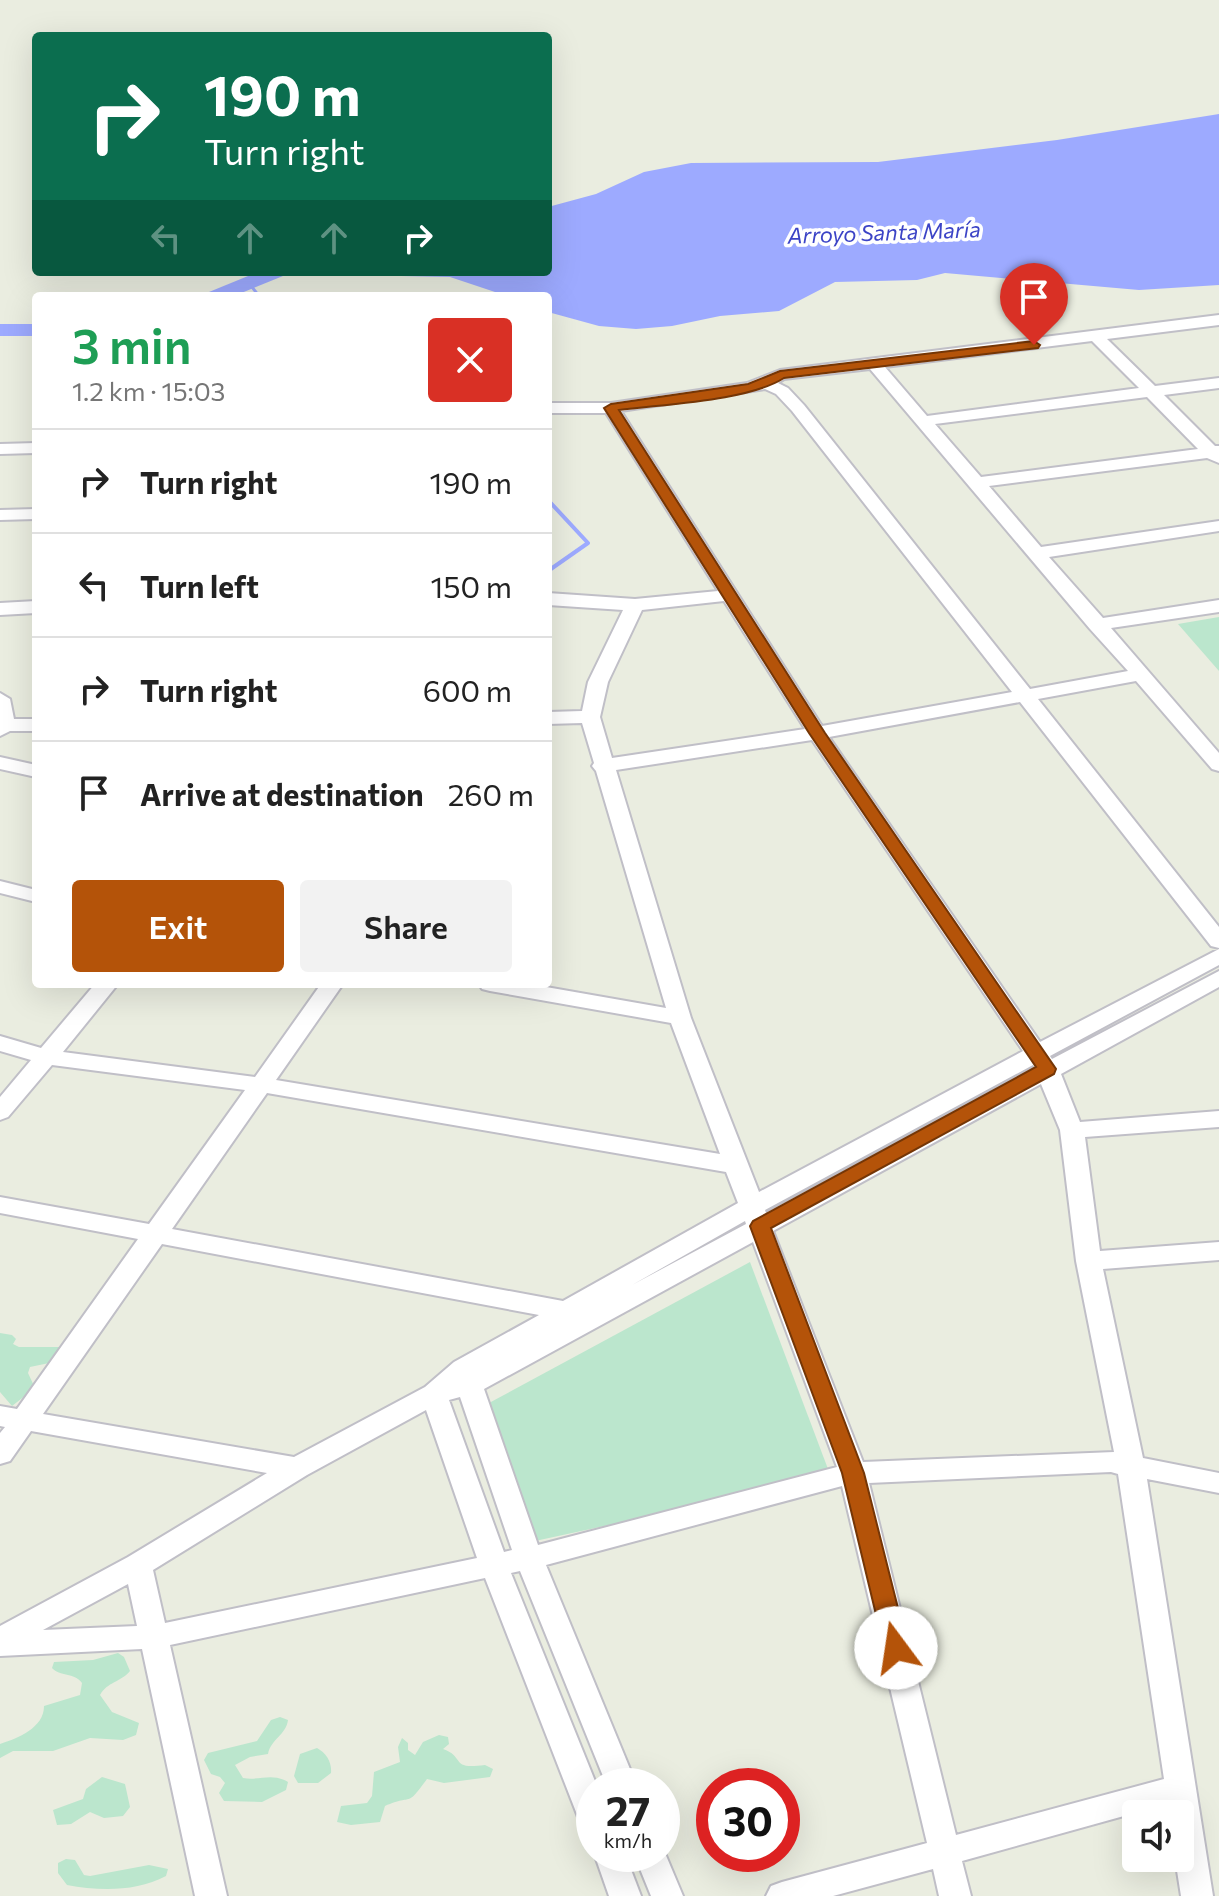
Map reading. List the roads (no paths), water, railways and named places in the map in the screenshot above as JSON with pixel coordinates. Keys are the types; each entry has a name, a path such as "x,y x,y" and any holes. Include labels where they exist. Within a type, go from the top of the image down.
{"street":[{"path":"552,408 611,408 766,383 780,375 1219,320"},
{"path":"1097,337 1216,454"},
{"path":"875,365 1219,765"},
{"path":"766,383 782,391 798,408 1219,941"},
{"path":"923,421 1219,383"},
{"path":"611,408 817,733 1041,1062 1072,1130 1089,1261 1131,1467 1197,1896"},
{"path":"0,449 32,448"},
{"path":"976,483 1216,454"},
{"path":"0,515 32,514"},
{"path":"1037,553 1219,526"},
{"path":"552,599 635,605 727,595"},
{"path":"635,605 598,682 590,717 602,766 680,1018 853,1473 955,1896"},
{"path":"1097,625 1219,606"},
{"path":"0,609 32,607"},
{"path":"602,766 817,733 1142,674"},
{"path":"0,699 2,727 32,725"},
{"path":"552,718 590,717"},
{"path":"0,763 32,770"},
{"path":"0,887 32,895"},
{"path":"468,1376 568,1310 756,1216 1041,1062 1219,956"},
{"path":"1041,1062 1219,978"},
{"path":"0,1112 104,988"},
{"path":"0,1454 11,1418 157,1234 329,988"},
{"path":"512,988 680,1018"},
{"path":"0,1043 46,1057 262,1085 735,1165"},
{"path":"1072,1130 1219,1119"},
{"path":"0,1205 593,1317"},
{"path":"0,1642 138,1565 297,1468 468,1376 593,1317 756,1216"},
{"path":"1089,1261 1219,1251"},
{"path":"468,1376 529,1558 615,1768"},
{"path":"434,1394 494,1565 576,1772"},
{"path":"11,1418 297,1468"},
{"path":"0,1642 153,1637 529,1558 853,1473 1111,1462 1219,1483"},
{"path":"138,1565 211,1896"},
{"path":"782,1896 1180,1788"},
{"path":"616,1872 625,1896"},
{"path":"657,1872 667,1896"}],"water":[{"path":"1219,114 1219,285 1139,290 945,273 917,280 835,282 779,311 720,316 672,326 636,329 599,326 552,313 552,292 495,292 450,277 401,276 552,276 552,206 596,194 644,172 691,163 878,162 1057,140"}],"waterway":[{"name":"Arroyo Santa María","path":"226,292 266,276"},
{"path":"248,282 256,292"},
{"name":"Arroyo Santa María","path":"0,330 32,330"},
{"path":"552,504 588,543 552,568"}]}
